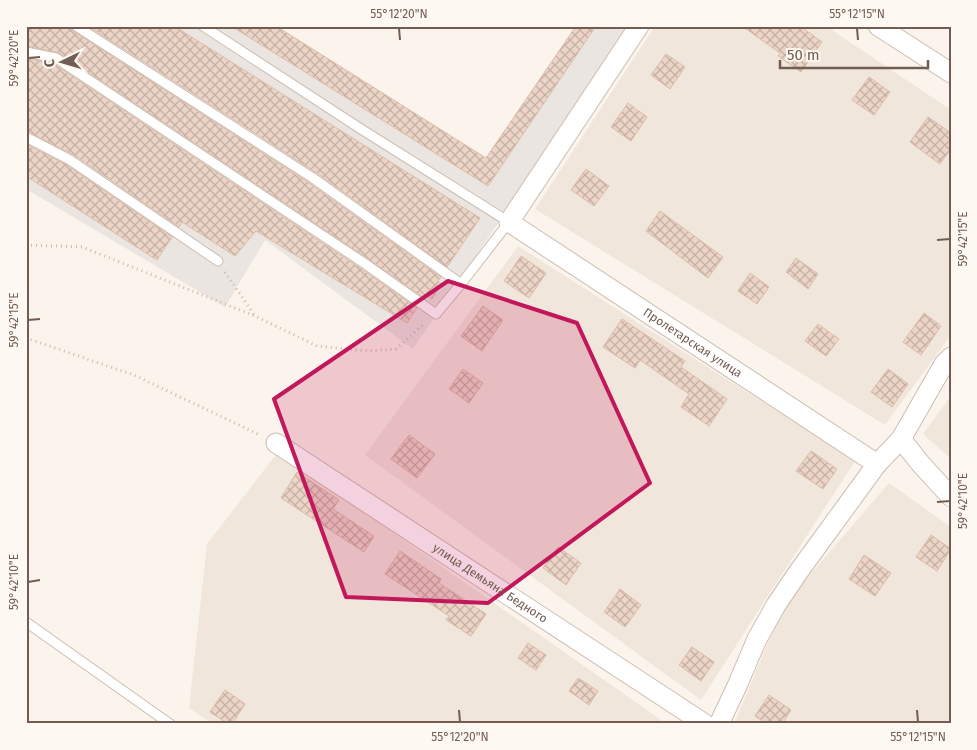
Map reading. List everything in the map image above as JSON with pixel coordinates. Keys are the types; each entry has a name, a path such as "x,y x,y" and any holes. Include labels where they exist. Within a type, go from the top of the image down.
{"street":[{"path":"509,222 639,26"},
{"path":"878,26 951,72"},
{"name":"Пролетарская улица","path":"509,222 877,464"},
{"path":"719,724 757,639 776,605 799,570 877,464 901,439 944,364 951,357"},
{"path":"901,439 951,497"},
{"name":"улица Демьяна Бедного","path":"276,443 705,724"}],"lane":[{"path":"76,26 313,178 461,284"},
{"path":"26,52 56,58 436,314 509,222 361,129 203,26"},
{"path":"26,138 70,160 218,261"},
{"path":"26,622 170,724"}],"path":[{"path":"26,245 82,247 255,316 317,346 368,351 396,349 436,314"},
{"path":"218,261 255,316"},
{"path":"26,338 134,375 276,443"}],"highlighted area":[{"path":"448,281 577,323 650,483 488,603 346,597 274,399"}],"shaded area":[{"path":"26,26 271,26 491,168 584,26 631,26 413,349 265,240 225,307 26,189"},
{"path":"655,26 826,26 951,110 951,335 885,425 535,209"},
{"path":"518,246 855,461 701,700 365,455"},
{"path":"951,396 951,459 923,434"},
{"path":"278,452 667,724 213,724 189,708 207,544"},
{"path":"889,483 951,527 951,724 738,724 735,722 783,606"}],"building":[{"path":"26,26 70,26 73,31 309,183 441,277 438,281 441,284 432,299 426,295 424,298 59,53 26,46"},
{"path":"88,26 174,26 480,218 447,267 317,173"},
{"path":"231,26 276,26 486,158 576,26 596,26 488,186"},
{"path":"742,26 800,26 822,42 801,72 778,56 780,53"},
{"path":"666,54 685,67 670,89 651,75"},
{"path":"26,58 54,64 360,268 417,308 407,323 256,231 235,256 182,222 179,227 74,155 26,131"},
{"path":"869,77 890,92 874,115 852,100"},
{"path":"628,103 647,117 631,141 611,127"},
{"path":"928,117 951,133 951,149 940,164 910,142"},
{"path":"26,144 67,165 172,237 157,260 26,176"},
{"path":"586,169 609,186 594,206 571,190"},
{"path":"660,211 723,257 708,278 646,231"},
{"path":"521,256 546,273 529,298 504,281"},
{"path":"796,258 818,274 808,289 786,272"},
{"path":"750,273 769,287 757,304 738,291"},
{"path":"483,306 503,320 482,351 461,336"},
{"path":"924,313 941,326 921,355 903,342"},
{"path":"622,319 685,361 681,367 727,399 709,426 681,407 689,394 640,360 635,368 603,347"},
{"path":"818,324 839,339 826,356 805,341"},
{"path":"463,369 483,383 469,403 449,389"},
{"path":"888,369 908,384 892,407 871,392"},
{"path":"409,435 435,454 417,478 391,459"},
{"path":"811,451 837,469 823,489 796,471"},
{"path":"297,472 339,500 333,509 374,536 364,552 281,498"},
{"path":"931,535 951,549 937,571 916,557"},
{"path":"558,547 581,563 566,585 543,568"},
{"path":"400,551 441,579 439,583 486,614 471,636 446,620 449,616 385,574"},
{"path":"864,555 891,573 875,596 849,579"},
{"path":"620,589 641,605 625,627 604,612"},
{"path":"528,643 546,655 536,670 518,658"},
{"path":"692,647 714,662 701,681 679,665"},
{"path":"578,678 598,691 589,705 569,691"},
{"path":"225,690 245,704 232,724 228,724 210,712"},
{"path":"769,695 791,710 782,724 767,724 755,716"}]}
